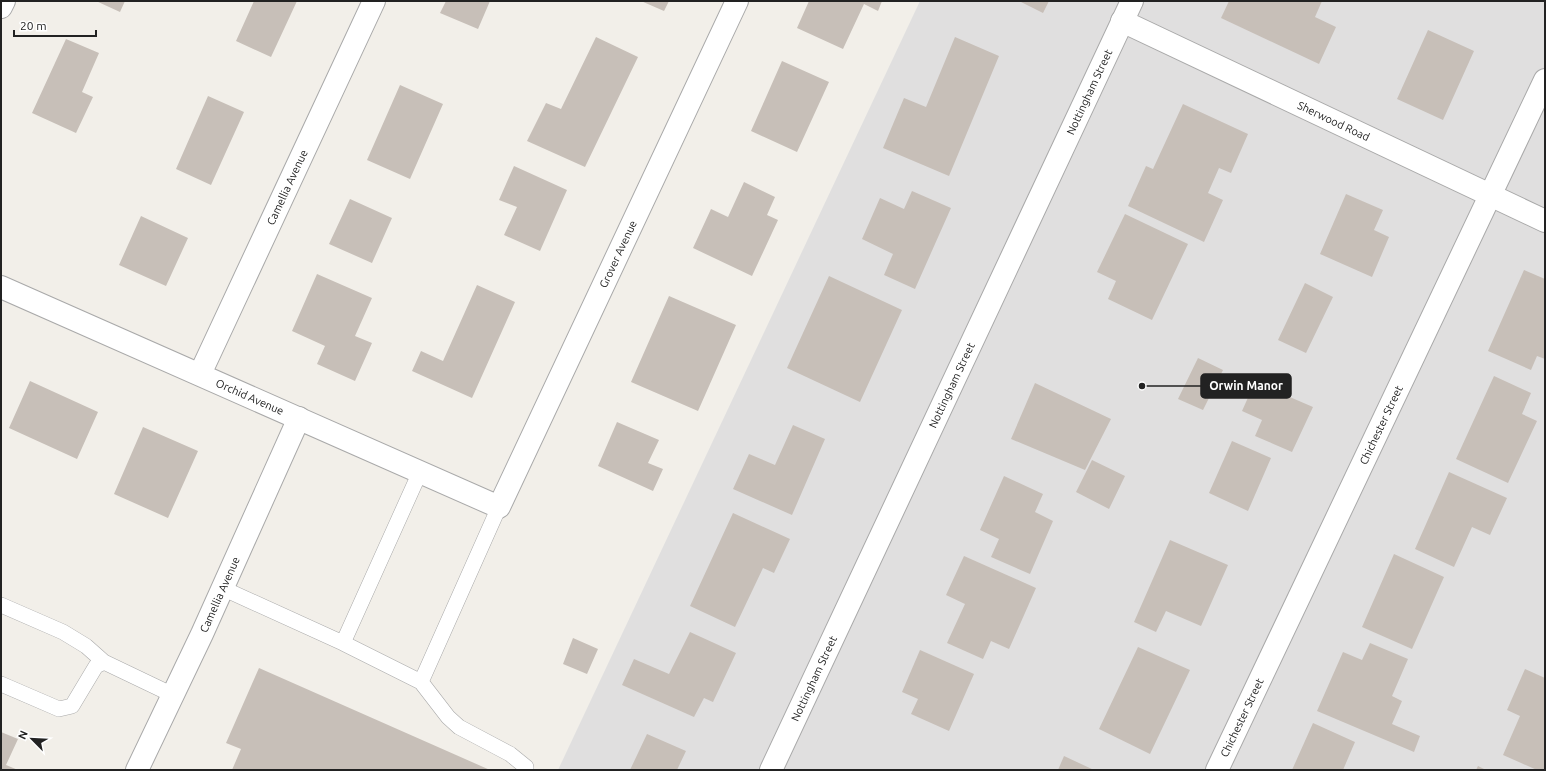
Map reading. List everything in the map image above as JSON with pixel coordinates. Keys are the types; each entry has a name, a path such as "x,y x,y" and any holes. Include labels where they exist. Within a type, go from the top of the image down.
{"street":[{"path":"1,7 4,1"},
{"name":"Camellia Avenue","path":"200,374 374,1"},
{"name":"Grover Avenue","path":"500,507 737,1"},
{"name":"Nottingham Street","path":"771,770 1132,1"},
{"name":"Sherwood Road","path":"1122,21 1545,221"},
{"name":"Chichester Street","path":"1217,770 1545,80"},
{"name":"Orchid Avenue","path":"1,287 500,507"},
{"name":"Camellia Avenue","path":"137,770 173,695 299,418"}],"lane":[{"path":"343,643 420,472"},
{"path":"421,682 500,507"},
{"path":"222,588 343,643 421,682 448,717 459,727 510,754 526,767 526,770"},
{"path":"1,605 63,632 86,646 104,662 173,695"},
{"path":"1,684 58,709 72,706 96,666 104,662"}],"shaded area":[{"path":"920,1 1545,1 1545,770 558,770"}],"building":[{"path":"96,1 125,1 120,12"},
{"path":"254,1 297,1 271,57 236,41"},
{"path":"446,1 490,1 478,29 440,13"},
{"path":"641,1 669,1 664,11"},
{"path":"809,1 882,1 878,11 864,4 843,49 797,28"},
{"path":"1019,1 1049,1 1043,13"},
{"path":"1229,1 1322,1 1315,17 1336,27 1319,64 1221,18"},
{"path":"1428,30 1474,51 1443,120 1397,99"},
{"path":"596,37 638,57 585,167 527,141 546,103 561,109"},
{"path":"955,37 999,56 949,176 883,148 904,98 926,107"},
{"path":"66,39 99,53 82,92 93,97 76,133 32,113"},
{"path":"782,61 829,82 797,152 751,131"},
{"path":"400,85 443,104 410,179 367,160"},
{"path":"208,96 244,112 211,185 176,169"},
{"path":"1183,104 1248,134 1231,173 1219,168 1208,193 1223,200 1204,242 1128,206 1146,166 1153,169"},
{"path":"514,166 567,190 540,251 504,235 517,207 499,200"},
{"path":"744,182 775,197 767,215 778,220 752,276 693,248 711,209 728,217"},
{"path":"912,191 951,208 915,289 884,275 893,254 862,239 880,198 904,209"},
{"path":"1346,194 1383,210 1374,230 1389,237 1372,277 1320,254"},
{"path":"350,199 392,218 372,263 329,244"},
{"path":"1125,214 1188,244 1152,320 1108,299 1116,281 1097,272"},
{"path":"141,216 188,238 166,286 119,265"},
{"path":"1524,270 1545,279 1545,359 1537,356 1531,370 1488,351"},
{"path":"317,274 372,298 355,336 372,343 355,381 317,364 325,346 292,331"},
{"path":"829,276 902,310 860,402 787,368"},
{"path":"1305,283 1333,297 1306,353 1278,340"},
{"path":"477,285 515,302 472,398 412,371 421,351 443,361"},
{"path":"669,296 736,325 698,411 631,382"},
{"path":"1198,358 1223,370 1203,410 1178,399"},
{"path":"1494,376 1531,393 1522,414 1537,421 1508,483 1456,459"},
{"path":"30,381 98,412 77,459 9,428"},
{"path":"1255,382 1313,407 1292,452 1255,436 1262,420 1242,411"},
{"path":"1035,383 1111,419 1085,470 1011,439"},
{"path":"617,422 659,440 648,463 663,469 653,491 598,466"},
{"path":"793,425 825,439 792,515 733,489 749,454 775,465"},
{"path":"143,427 198,451 168,518 114,494"},
{"path":"1232,441 1271,458 1248,511 1209,493"},
{"path":"1092,460 1125,476 1109,509 1076,492"},
{"path":"1449,472 1507,498 1490,535 1472,527 1454,567 1415,549"},
{"path":"1004,476 1043,494 1035,512 1053,521 1030,574 991,557 999,539 980,530"},
{"path":"733,513 790,539 774,573 763,568 735,627 690,606"},
{"path":"1170,540 1228,565 1201,626 1166,611 1156,632 1134,622"},
{"path":"1394,554 1444,577 1412,649 1362,627"},
{"path":"964,556 1036,588 1009,649 991,641 983,659 947,643 965,604 946,595"},
{"path":"690,632 736,653 713,702 704,698 694,717 622,685 634,659 669,674"},
{"path":"573,638 598,649 587,674 563,664"},
{"path":"1370,643 1408,659 1392,696 1402,701 1392,724 1420,736 1414,752 1317,711 1343,652 1362,660"},
{"path":"1138,647 1190,670 1150,754 1099,729"},
{"path":"920,650 974,674 949,731 911,714 918,699 902,692"},
{"path":"259,668 490,770 232,770 241,749 226,743"},
{"path":"1525,669 1545,678 1545,770 1537,770 1503,755 1520,716 1507,710"},
{"path":"1313,723 1355,742 1343,770 1292,770"},
{"path":"1,732 18,739 6,765 18,770 1,770"},
{"path":"647,734 686,751 677,770 630,770"},
{"path":"1064,756 1094,770 1058,770"},
{"path":"1478,766 1486,770 1476,770"}],"place":[{"name":"Orwin Manor","path":"1142,386"}]}
